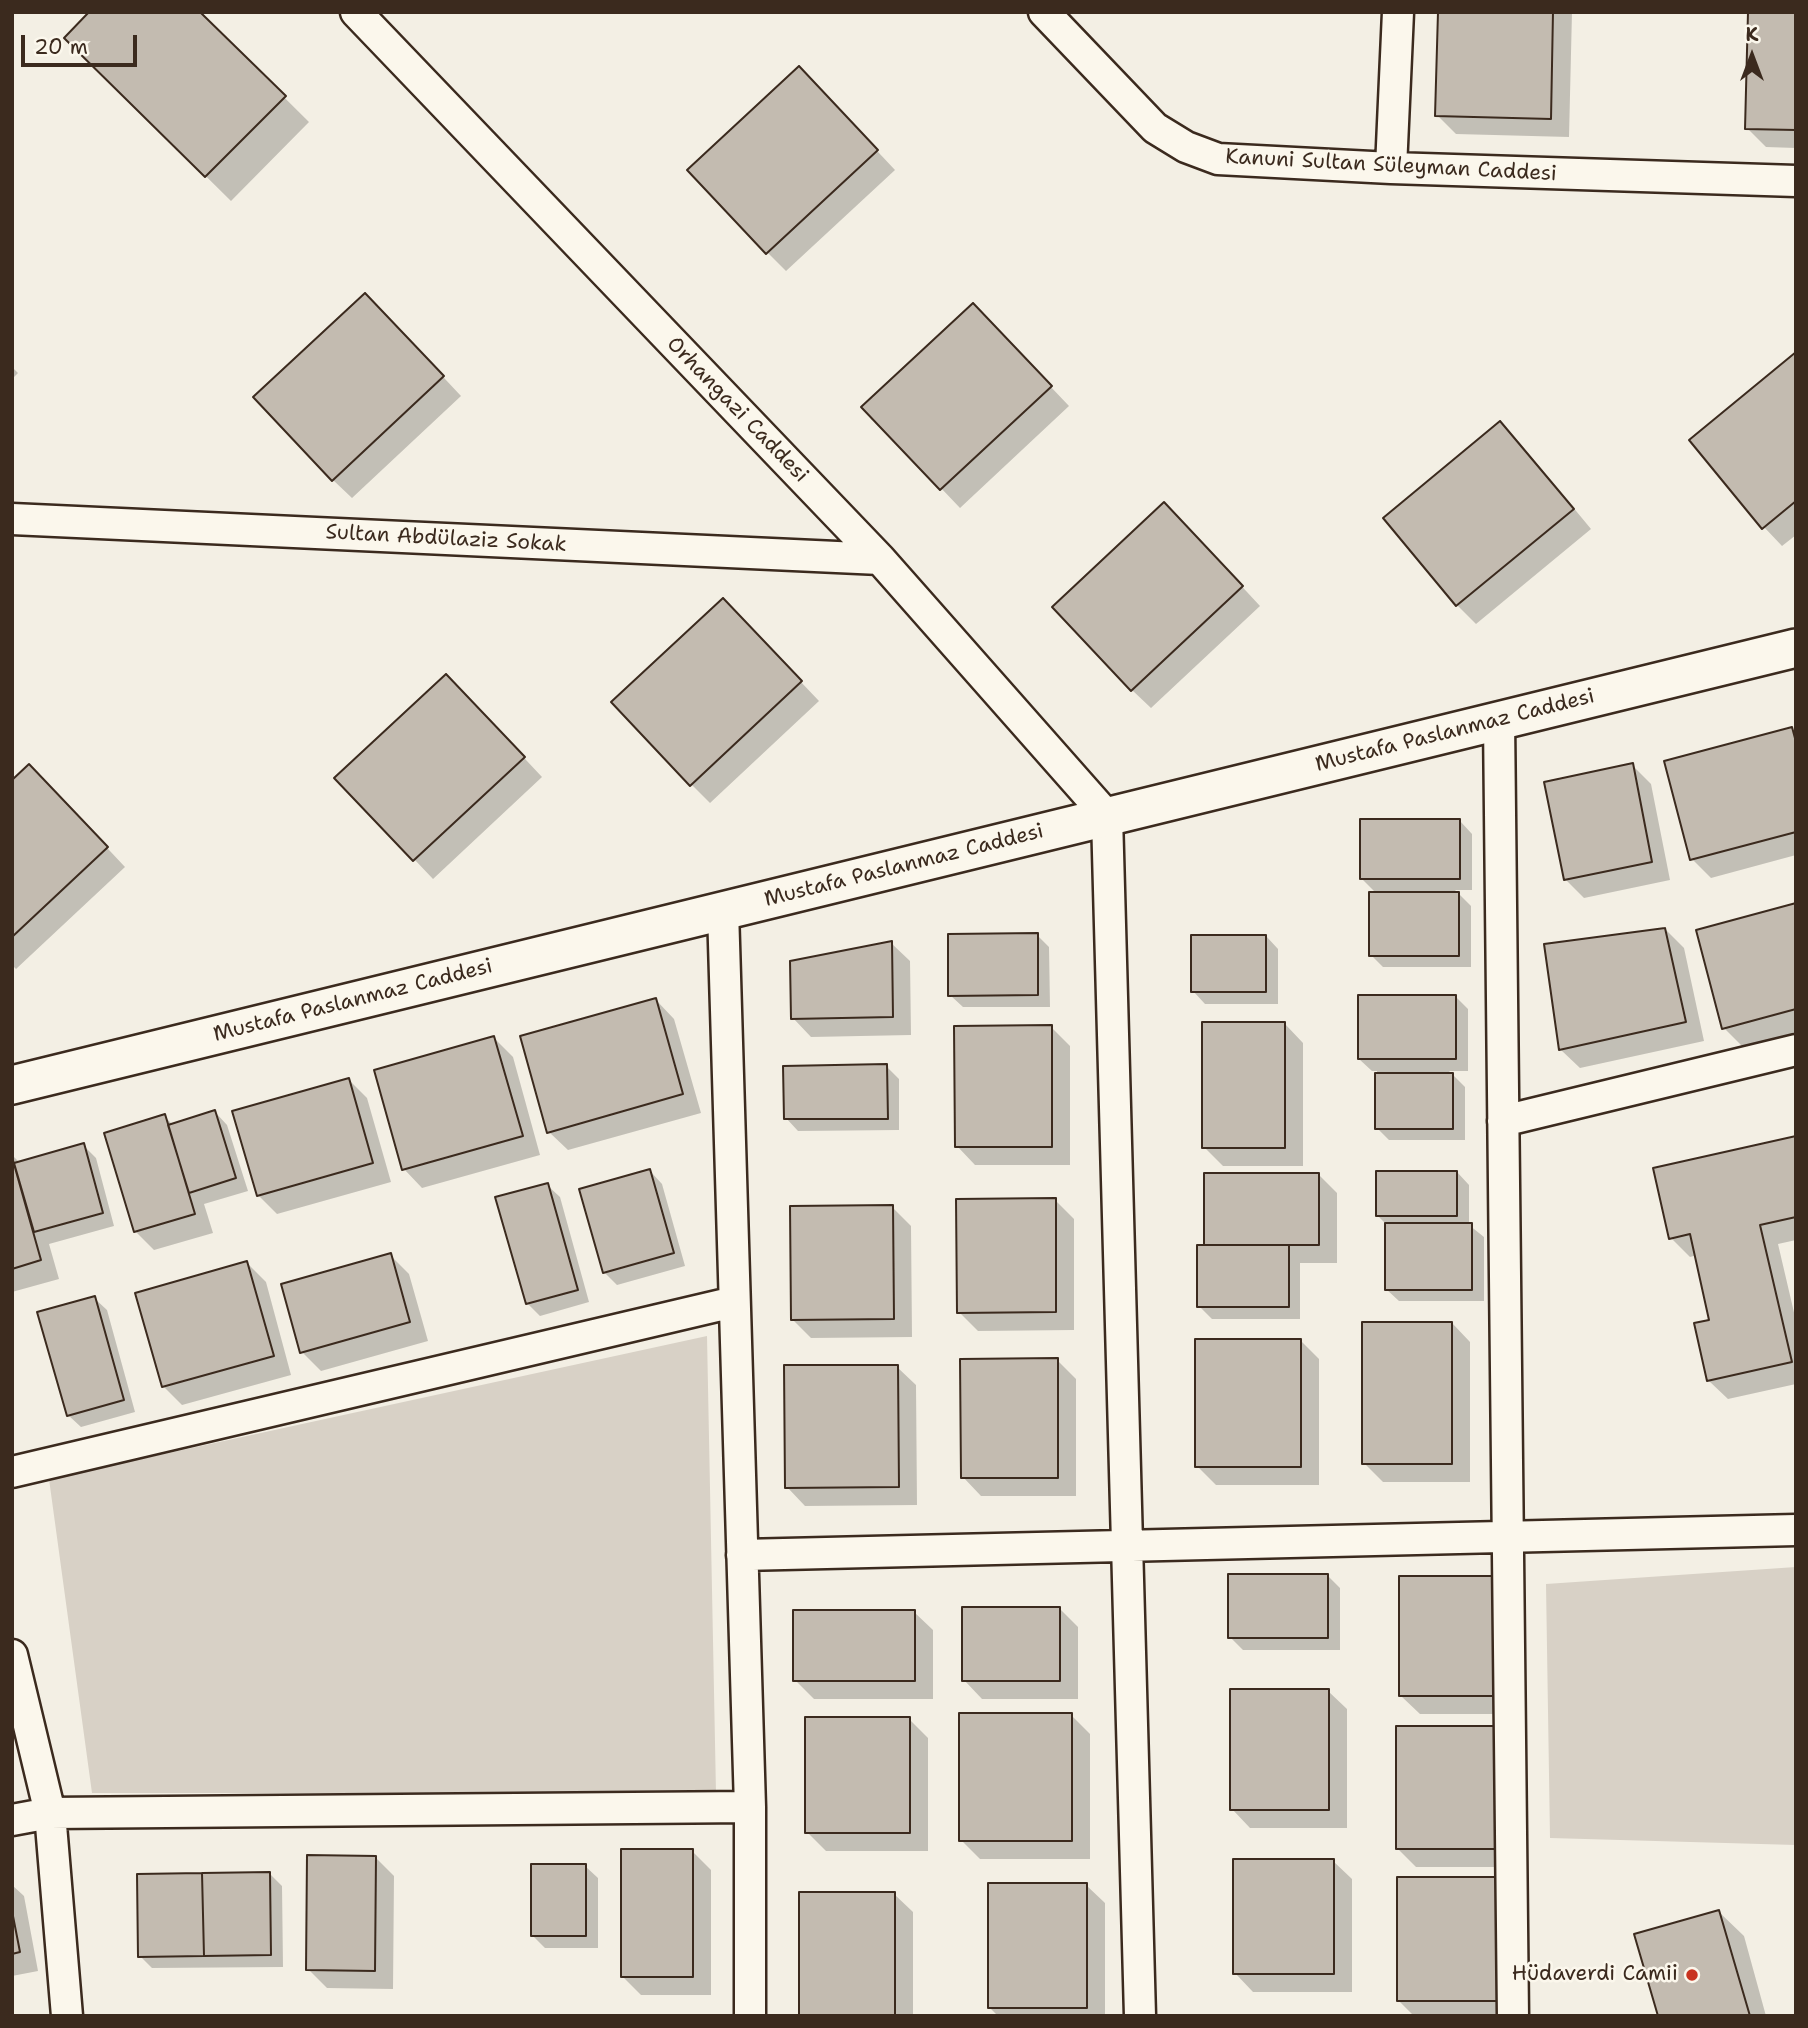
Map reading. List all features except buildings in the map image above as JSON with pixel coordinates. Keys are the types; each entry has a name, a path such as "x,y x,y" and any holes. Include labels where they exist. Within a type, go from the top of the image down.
{"street":[{"name":"Orhangazi Caddesi","path":"356,12 880,559 1107,816"},
{"name":"Kanuni Sultan Süleyman Caddesi","path":"1044,12 1155,128 1186,147 1218,159 1391,168 1796,181"},
{"path":"1391,168 1398,12"},
{"name":"Sultan Abdülaziz Sokak","path":"12,519 880,559"},
{"name":"Mustafa Paslanmaz Caddesi","path":"12,1086 1796,648"},
{"path":"1499,720 1513,2016"},
{"path":"1107,816 1140,2016"},
{"path":"723,910 750,1807 750,2016"},
{"path":"1503,1121 1796,1050"},
{"path":"12,1472 734,1303"},
{"path":"742,1555 1796,1530"},
{"path":"12,1655 50,1813 67,2016"},
{"path":"12,1821 50,1813 750,1807"}],"shaded area":[{"path":"707,1336 716,1793 92,1793 49,1479"},
{"path":"1796,1567 1796,1845 1550,1838 1546,1584"}],"place":[{"name":"Hüdaverdi Camii","path":"1692,1975"}]}
